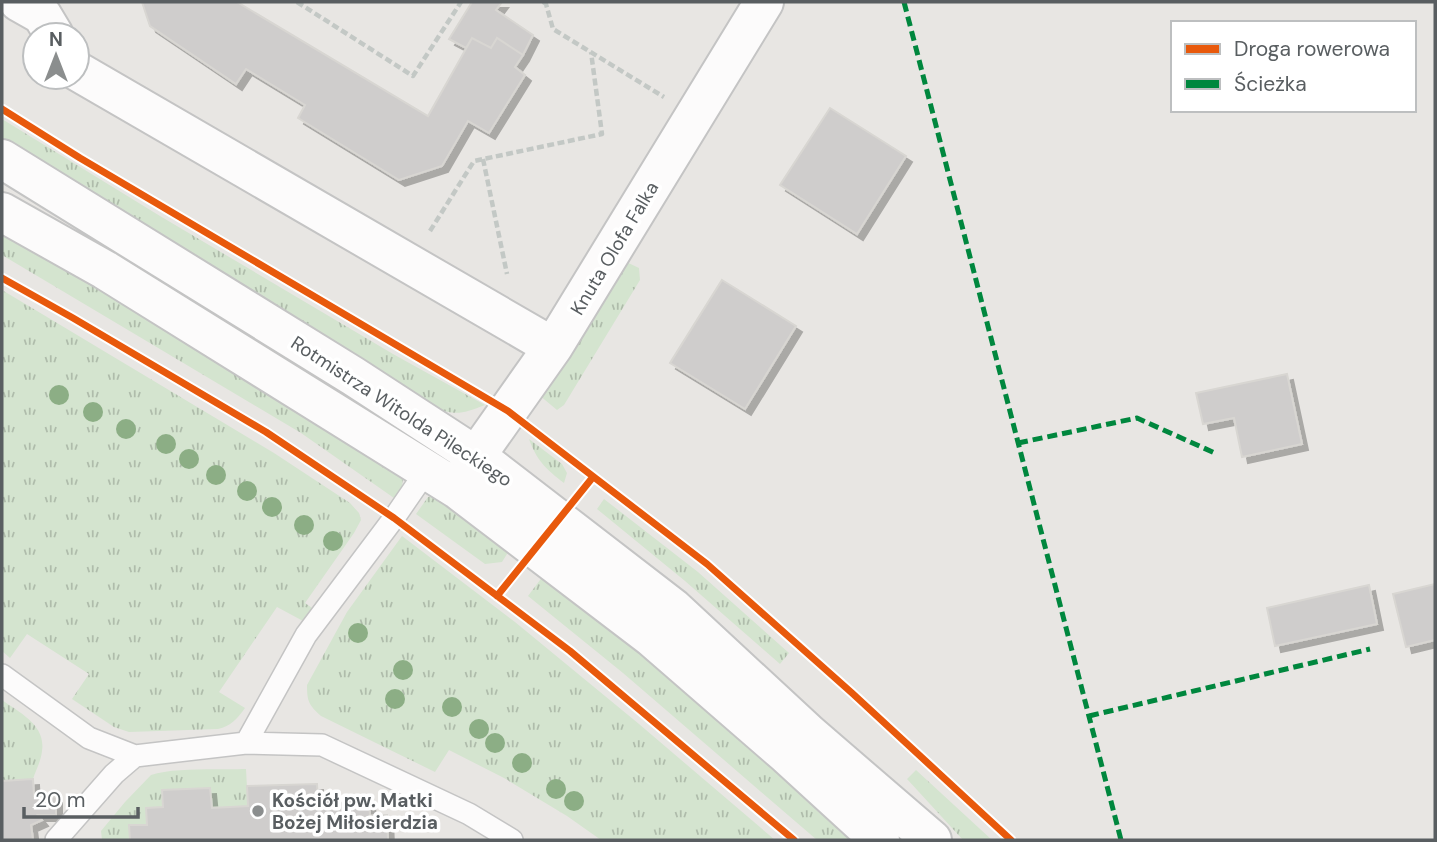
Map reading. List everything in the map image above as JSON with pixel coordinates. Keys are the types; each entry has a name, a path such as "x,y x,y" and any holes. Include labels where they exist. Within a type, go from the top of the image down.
{"main road":[{"path":"19,2 42,15 46,21"},
{"name":"Knuta Olofa Falka","path":"442,480 476,456 553,347 764,2"},
{"path":"91,79 553,347"},
{"name":"Rotmistrza Witolda Pileckiego","path":"2,159 353,376 476,456 673,608 809,734 932,840"},
{"name":"Rotmistrza Witolda Pileckiego","path":"2,212 104,270 442,480 651,637 788,755 880,840"}],"lane":[{"path":"246,743 306,635 386,528 442,480"},
{"path":"2,676 89,738 135,756 246,743 322,745 469,814 512,840"},
{"path":"56,840 114,774 135,756"}],"path":[{"path":"297,2 413,76 461,2"},
{"path":"543,2 546,4 553,29 695,116"},
{"path":"410,264 474,161 602,134 591,52"},
{"path":"483,159 518,327"}],"green space":[{"path":"2,119 393,354 485,405 460,413 435,409 2,140"},
{"path":"2,220 403,477 402,487 394,498 301,433 2,255"},
{"path":"622,260 639,268 640,280 564,405 557,410 539,395"},
{"path":"2,290 274,453 350,503 359,513 361,520 354,533 305,603 315,610 309,618 303,621 277,607 219,692 245,708 227,726 218,729 129,732 114,727 72,699 89,674 27,634 10,658 2,651"},
{"path":"529,439 562,464 567,473 564,483 543,464"},
{"path":"437,495 512,546 502,562 485,564 416,514 428,497"},
{"path":"604,499 698,572 789,653 780,664 597,509"},
{"path":"402,536 515,622 775,840 601,840 504,778 449,750 435,772 321,716 310,703 307,685 347,612"},
{"path":"546,572 868,840 817,840 623,673 528,596"},
{"path":"2,700 24,715 40,734 41,755 33,779 2,781"},
{"path":"246,769 248,806 212,808 210,788 163,790 163,807 146,808 147,825 130,825 130,840 102,840 101,831 151,775 184,770"},
{"path":"916,770 992,840 963,840 907,779"}],"building":[{"path":"142,2 237,2 428,116 472,38 491,48 497,38 523,55 515,67 525,75 489,133 468,121 442,166 399,180 298,118 305,105 246,69 236,84 150,26"},
{"path":"472,2 502,2 496,10 533,35 523,55 497,38 491,48 472,38 466,48 449,39"},
{"path":"830,108 906,156 857,234 780,185"},
{"path":"722,280 796,326 745,409 670,363"},
{"path":"1287,374 1302,444 1242,457 1234,418 1203,424 1196,393"},
{"path":"1435,584 1435,640 1406,647 1393,594"},
{"path":"1369,585 1377,624 1275,646 1267,608"},
{"path":"33,779 34,796 56,797 56,815 38,815 42,820 31,825 33,840 2,840 2,781"},
{"name":"Kościół pw. Matki Bożej Miłosierdzia","path":"317,784 318,801 369,799 370,816 387,815 388,840 130,840 129,825 147,825 146,808 163,807 162,790 210,788 212,808 248,806 247,786"}],"marked path":[{"path":"904,2 1121,840"},
{"path":"1018,443 1137,418 1217,454"},
{"path":"1089,716 1370,649"}],"cycle path":[{"path":"2,109 80,158 508,411 707,564 1011,840"},
{"path":"2,278 266,432 394,518 570,651 794,840"},
{"path":"497,596 593,477"}],"place":[{"name":"Kościół pw. Matki Bożej Miłosierdzia","path":"258,811"}]}
